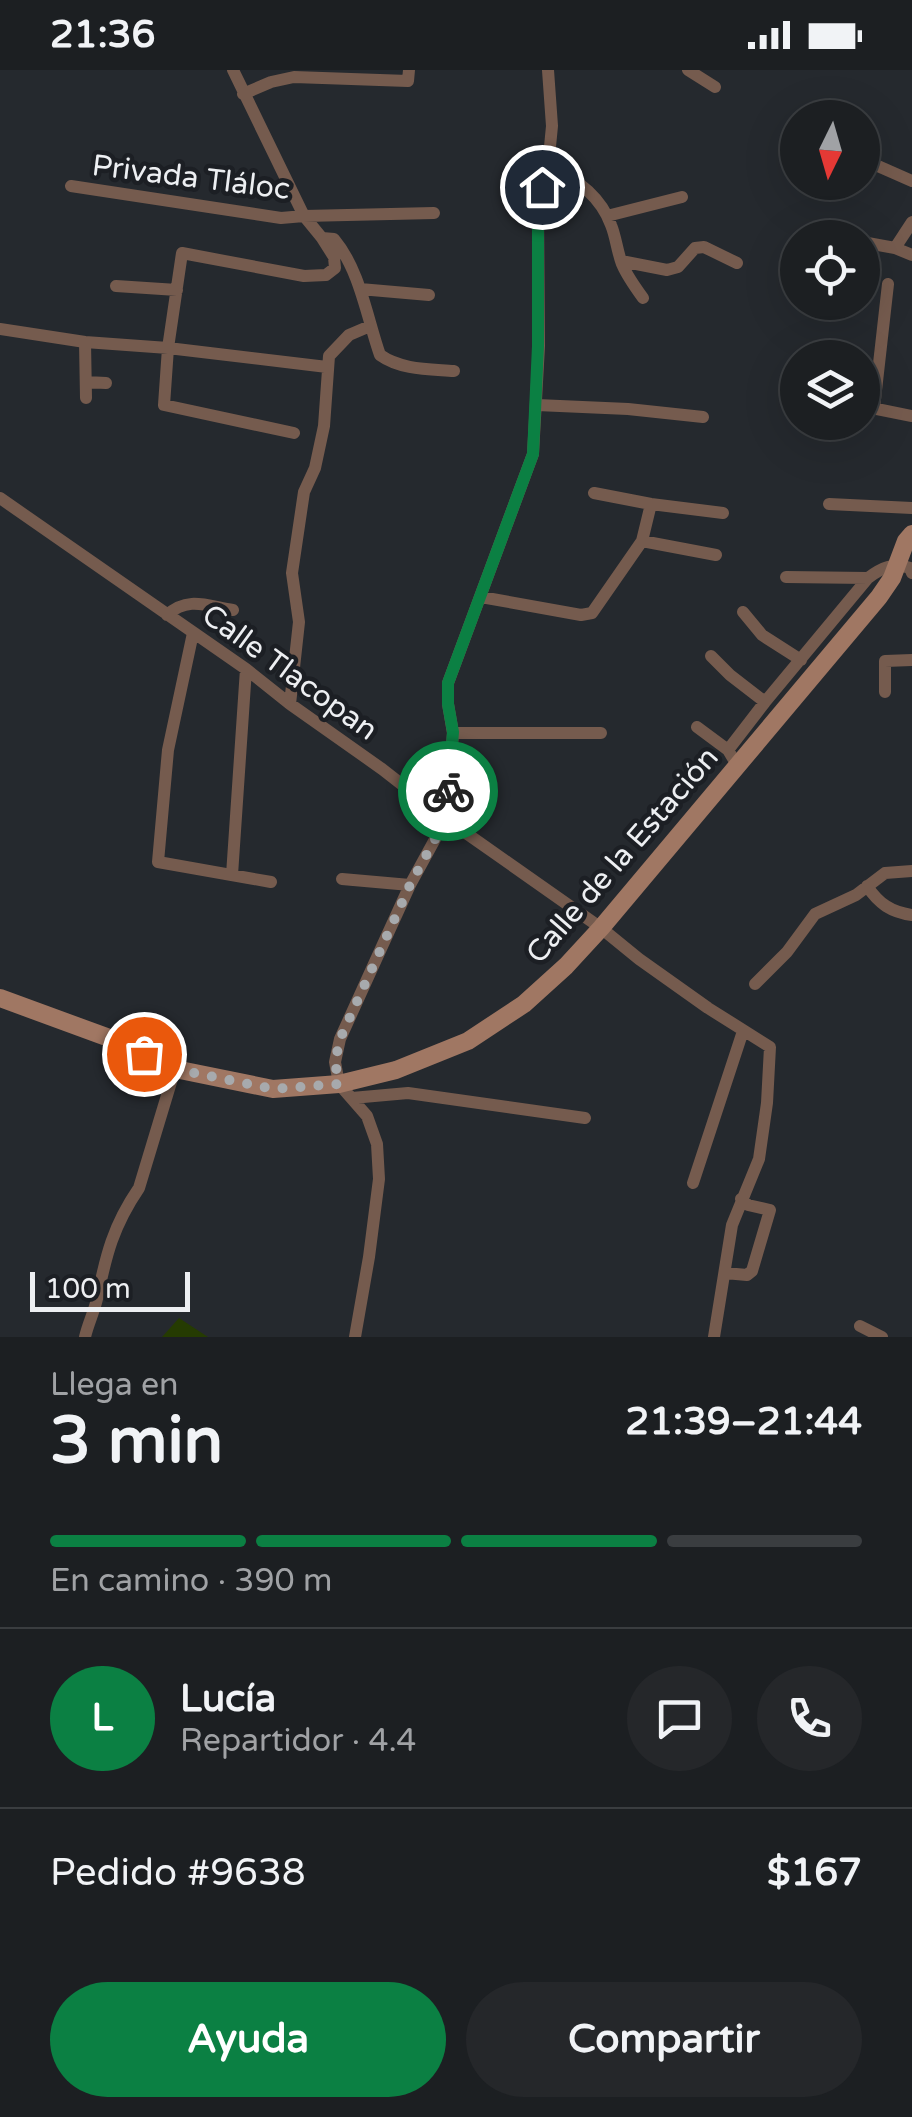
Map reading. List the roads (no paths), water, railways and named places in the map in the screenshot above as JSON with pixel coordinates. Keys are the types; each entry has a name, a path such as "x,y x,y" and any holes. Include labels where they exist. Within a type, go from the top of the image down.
{"street":[{"path":"233,70 304,216 334,257 335,268 326,275 304,276 182,253 164,405 294,433"},
{"path":"243,94 294,77 408,81 409,70"},
{"path":"355,1337 379,1179 377,1144 367,1116 346,1091 335,1062 340,1039 410,885 446,819 453,732 448,683 533,454 538,211 552,126 548,70"},
{"path":"688,70 716,87"},
{"path":"548,167 582,184 607,216 627,276 642,298"},
{"path":"880,167 912,180"},
{"name":"Privada Tláloc","path":"71,186 281,218 434,214"},
{"path":"607,216 682,197"},
{"path":"895,248 912,222"},
{"path":"322,238 334,238 340,246 360,289 380,355 419,369 454,371"},
{"path":"880,245 912,255"},
{"path":"621,261 667,270 678,267 695,248 704,247 736,263"},
{"path":"879,340 888,284"},
{"path":"116,286 177,290"},
{"path":"360,289 430,294"},
{"path":"290,704 299,622 292,573 304,492 315,468 324,426 329,356 349,335 370,326"},
{"path":"0,329 327,367"},
{"path":"86,342 86,398"},
{"path":"86,382 106,382"},
{"path":"537,405 703,416"},
{"path":"880,409 912,416"},
{"path":"594,494 724,513"},
{"name":"Calle Tlacopan","path":"0,498 246,669 640,959 770,1047 759,1160 741,1199"},
{"path":"481,596 587,615 597,608 642,541 651,504"},
{"path":"829,504 912,508"},
{"name":"Calle de la Estación","path":"0,998 112,1038 175,1069 273,1089 346,1091 468,1041 524,1004 566,966 638,886 732,758 905,568 906,542 912,534"},
{"path":"642,541 716,555"},
{"path":"697,728 732,758 765,702 868,578 878,570 905,568"},
{"path":"786,576 868,578"},
{"path":"167,615 187,602 233,610"},
{"path":"743,612 762,634 801,660"},
{"path":"194,633 168,750 158,862 271,882"},
{"path":"711,656 765,702"},
{"path":"885,692 885,661 912,660"},
{"path":"232,876 246,669"},
{"path":"453,732 601,732"},
{"path":"754,984 787,952 816,914 886,873 912,872"},
{"path":"342,879 410,885"},
{"path":"867,886 876,900 912,916"},
{"path":"693,1182 743,1032"},
{"path":"85,1337 102,1267 112,1238 139,1188 175,1069"},
{"path":"346,1091 408,1093 584,1118"},
{"path":"714,1337 727,1245 741,1199 748,1205 770,1210 752,1271 747,1275 725,1273"},
{"path":"860,1326 882,1337"}]}
